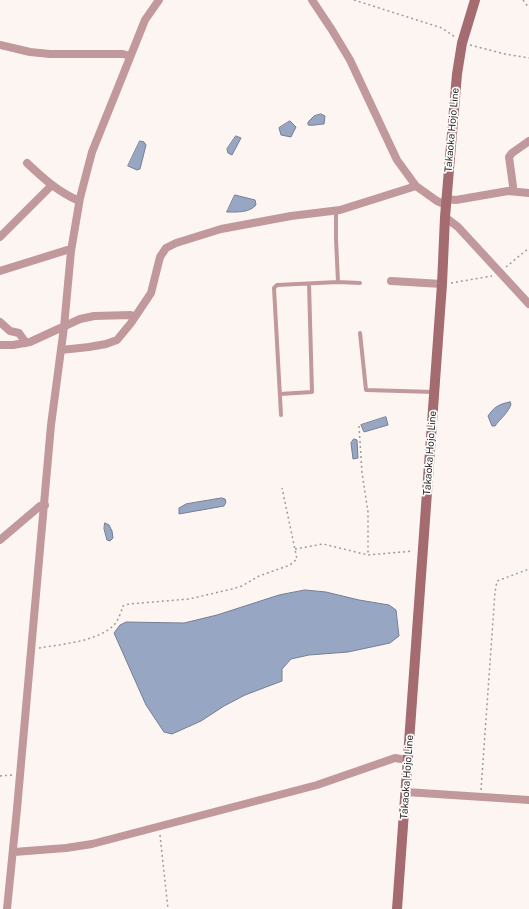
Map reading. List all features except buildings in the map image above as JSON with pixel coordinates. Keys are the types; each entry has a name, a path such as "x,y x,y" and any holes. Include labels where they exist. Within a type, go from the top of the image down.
{"main road":[{"name":"Takaoka Hojo Line","path":"397,909 442,284 446,202 457,74 462,43 475,0"}],"street":[{"path":"7,909 14,852 51,425 64,325 71,251 79,201 92,152 130,56 145,20 159,0"},
{"path":"312,0 350,60 397,160 416,186 437,201 446,202 513,190 529,193"},
{"path":"0,44 36,52 123,54 130,56"},
{"path":"513,190 509,157 512,153 529,141"},
{"path":"27,163 52,186 65,195 79,201"},
{"path":"0,237 52,186"},
{"path":"60,350 90,347 117,340 151,293 160,257 166,248 192,237 221,229 291,216 336,210 416,186"},
{"path":"445,217 458,228 529,304"},
{"path":"0,271 67,250 71,251"},
{"path":"391,281 442,284"},
{"path":"0,344 26,343 64,325 94,316 130,315 135,317"},
{"path":"0,322 10,331 19,333 26,343"},
{"path":"0,540 40,506 45,505"},
{"path":"14,852 66,848 92,844 317,785 395,758 407,760"},
{"path":"406,792 529,800"}],"lane":[{"path":"336,210 338,282"},
{"path":"281,415 274,288 277,285 338,282 360,283"},
{"path":"280,394 312,392 309,284"},
{"path":"360,332 366,390 434,392"}],"path":[{"path":"354,0 442,28 462,43 505,54 529,58"},
{"path":"523,0 529,8"},
{"path":"442,284 493,276 529,248"},
{"path":"359,426 362,473 368,512 368,555"},
{"path":"31,650 91,638 106,632 115,624 123,606 129,604 189,599 242,586 259,576 290,565 297,559 282,488"},
{"path":"295,549 323,544 368,555 423,550"},
{"path":"481,797 494,592 497,581 529,569"},
{"path":"0,776 20,776"},
{"path":"158,827 168,909"}],"water":[{"path":"321,114 325,116 324,124 308,125 308,122 314,116"},
{"path":"290,121 296,127 291,137 281,135 279,128"},
{"path":"236,136 241,138 232,155 228,153 227,149"},
{"path":"140,141 144,142 146,145 140,169 137,170 128,166"},
{"path":"235,195 255,200 256,205 246,211 227,212"},
{"path":"510,402 510,407 506,413 495,426 492,426 488,416 490,413 497,406"},
{"path":"386,417 388,425 364,432 361,425"},
{"path":"354,439 357,440 358,458 353,459 351,443"},
{"path":"222,498 225,499 226,502 224,506 179,514 179,508 186,504"},
{"path":"105,523 109,525 112,531 113,538 110,541 107,540 104,529"},
{"path":"305,590 326,592 389,605 396,610 399,636 390,643 348,652 309,655 291,659 282,669 282,681 245,695 224,706 201,721 172,734 164,732 146,705 114,633 120,625 126,622 184,623 217,615 279,595"}]}
